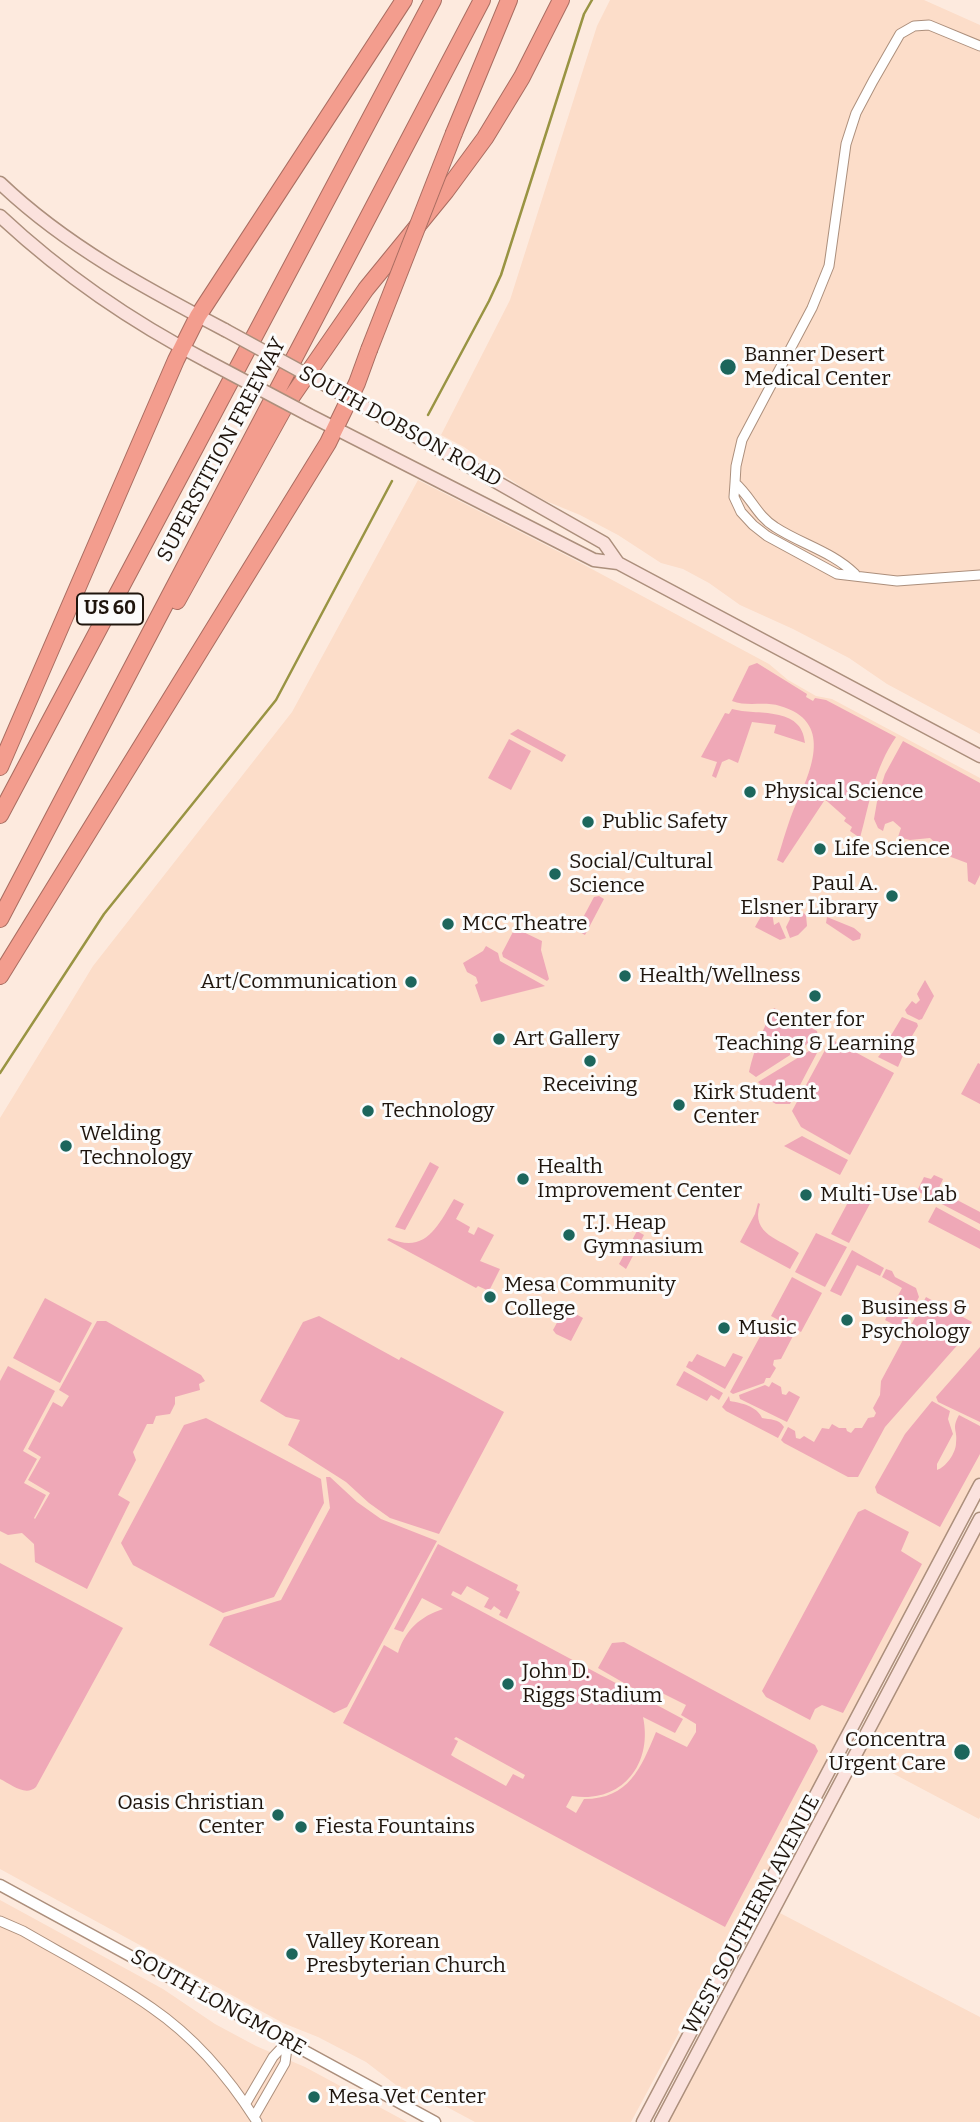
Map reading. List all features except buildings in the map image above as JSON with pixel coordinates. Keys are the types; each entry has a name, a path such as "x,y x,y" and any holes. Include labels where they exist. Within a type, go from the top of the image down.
{"highway":[{"path":"0,767 198,316 404,0"},
{"name":"SUPERSTITION FREEWAY","path":"0,815 433,0"},
{"name":"SUPERSTITION FREEWAY","path":"0,919 482,0"},
{"path":"0,976 335,430 350,398 476,74 509,0"},
{"path":"124,683 188,585 284,408 366,289 446,191 485,138 522,77 561,0"}],"main road":[{"name":"SOUTH DOBSON ROAD","path":"0,183 104,263 350,398 604,543 618,563"},
{"name":"SOUTH DOBSON ROAD","path":"0,216 86,287 182,348 335,430 594,560 618,563 980,756"},
{"name":"WEST SOUTHERN AVENUE","path":"643,2122 980,1485"},
{"name":"WEST SOUTHERN AVENUE","path":"661,2122 980,1519"},
{"path":"690,2068 689,2054 727,1983 729,1977 724,1967"}],"street":[{"path":"980,46 929,25 914,26 901,34 873,81 856,113 846,144 834,245 825,277 812,308 742,440 736,466 736,483 747,493 758,513 774,527 844,563 855,574 897,581 980,575"},
{"name":"SOUTH LONGMORE","path":"0,1885 435,2122"},
{"path":"0,1921 23,1931 153,2008 200,2050 246,2103 256,2120"},
{"path":"246,2103 273,2057 288,2041"},
{"path":"256,2120 285,2063 288,2041"}],"shaded area":[{"name":"Banner Desert Medical Center","path":"610,0 924,0 980,25 980,734 887,684 849,658 740,605 683,569 661,563 618,535 524,489 464,447 441,435 510,300 597,26"},
{"name":"Mesa Community College","path":"418,480 769,664 788,680 816,696 832,699 980,778 980,1476 730,1949 696,2001 631,2122 475,2122 430,2098 396,2085 366,2062 318,2037 283,2023 0,1869 0,1118 93,966 292,712"},
{"path":"757,663 807,694 806,697 813,701 815,698 826,700 896,737 882,761 860,838 850,831 852,827 844,821 846,818 820,795 824,801 783,863 777,860 812,762 813,734 797,713 780,706 732,701 749,666"},
{"path":"732,709 787,717 802,731 805,743 774,733 776,725 752,722 738,763 729,759 722,762 716,778 712,776 717,762 701,757 725,713 729,714"},
{"path":"518,729 566,755 562,762 510,734"},
{"path":"509,739 531,751 511,790 488,778"},
{"path":"903,741 980,783 980,875 975,885 968,881 967,863 951,857 930,838 910,840 898,837 901,828 893,821 885,824 883,831 878,828 874,819 878,796 885,774"},
{"path":"594,897 604,899 585,935 578,931 578,927"},
{"path":"783,901 795,907 788,912 785,906 778,905 772,912 774,925 779,922 786,938 780,940 755,927 769,902"},
{"path":"798,909 806,915 807,926 798,935 790,938 786,927 789,915"},
{"path":"827,917 854,928 861,934 860,939 853,941 826,923"},
{"path":"515,928 542,941 541,950 549,979 547,981 503,957 502,953"},
{"path":"486,946 498,953 500,961 545,986 481,1002 475,985 478,983 476,977 467,972 463,963 483,951"},
{"path":"925,980 934,996 919,1020 905,1010 912,1001 916,1004 920,1000 917,994"},
{"path":"774,1008 817,1031 818,1037 756,1077 749,1072 751,1064"},
{"path":"902,1017 917,1023 918,1026 906,1046 890,1037"},
{"path":"831,1039 894,1073 850,1155 801,1127 792,1111"},
{"path":"891,1041 905,1051 898,1067 878,1057"},
{"path":"814,1048 818,1051 790,1104 776,1104 758,1094 765,1089 758,1082"},
{"path":"978,1063 980,1064 980,1104 961,1094"},
{"path":"802,1136 848,1160 840,1175 784,1146"},
{"path":"430,1162 439,1167 405,1230 395,1227"},
{"path":"934,1175 943,1179 938,1190 980,1212 980,1224 917,1191 924,1177 931,1179"},
{"path":"854,1191 873,1198 849,1243 831,1234"},
{"path":"454,1199 464,1204 456,1219 470,1227 468,1232 474,1235 478,1227 494,1235 480,1261 500,1269 489,1291 478,1286 476,1288 387,1240 389,1238 412,1243 421,1240 436,1228"},
{"path":"758,1203 759,1223 763,1229 799,1253 790,1269 740,1242"},
{"path":"936,1207 980,1231 980,1249 928,1222"},
{"path":"637,1231 644,1235 626,1269 619,1264"},
{"path":"816,1233 847,1247 825,1287 795,1272"},
{"path":"852,1250 884,1268 880,1276 857,1265 841,1296 830,1291"},
{"path":"886,1269 916,1288 919,1297 902,1329 885,1320 902,1288 882,1277"},
{"path":"792,1277 822,1293 801,1332 771,1316"},
{"path":"926,1297 972,1322 961,1341 885,1427 858,1477 848,1477 784,1443 781,1440 788,1427 795,1431 796,1438 804,1436 814,1442 822,1428 829,1429 832,1424 846,1428 851,1433 855,1428 862,1428 868,1418 874,1417 876,1413 873,1408 880,1395 881,1381"},
{"path":"45,1298 92,1323 60,1383 13,1358"},
{"path":"565,1308 583,1318 571,1341 553,1330"},
{"path":"319,1316 399,1360 401,1357 504,1412 439,1534 390,1518 346,1482 288,1445 300,1420 286,1417 260,1401 303,1322"},
{"path":"769,1320 794,1334 781,1359 774,1360 773,1365 776,1368 770,1378 766,1378 764,1383 733,1394 730,1392"},
{"path":"97,1321 106,1321 201,1375 205,1381 199,1384 200,1390 175,1397 170,1414 156,1416 153,1424 147,1424 133,1452 136,1460 118,1495 130,1502 87,1589 35,1562 34,1544 22,1533 8,1535 0,1531 0,1381 8,1366 55,1391 23,1451 37,1459 24,1483 46,1495 35,1519 50,1493 28,1480 41,1457 28,1449 53,1402 62,1407 69,1396 59,1390"},
{"path":"980,1347 980,1422 938,1402 936,1397"},
{"path":"733,1353 743,1357 725,1389 686,1367 697,1354 725,1367"},
{"path":"684,1371 723,1393 719,1400 711,1395 707,1401 676,1385"},
{"path":"772,1382 781,1387 782,1394 786,1395 789,1391 800,1397 787,1422 740,1399 739,1395 765,1385 769,1387"},
{"path":"729,1396 730,1401 748,1406 762,1418 782,1424 784,1427 778,1438 726,1411 722,1407"},
{"path":"932,1401 950,1411 948,1419 953,1434 937,1464 937,1470 947,1463 956,1447 955,1423 959,1415 980,1426 980,1454 940,1527 877,1493 875,1487 905,1434"},
{"path":"206,1418 321,1479 324,1503 274,1597 223,1613 133,1565 121,1543 184,1425"},
{"path":"326,1477 330,1477 357,1502 381,1519 437,1541 347,1707 334,1713 209,1645 224,1617 281,1600 330,1508"},
{"path":"865,1509 909,1532 901,1551 922,1564 843,1713 822,1705 815,1709 810,1720 766,1697 762,1691 858,1512"},
{"path":"980,1528 980,1817 979,1819 860,1756"},
{"path":"438,1544 518,1585 516,1590 520,1592 507,1619 499,1615 501,1611 494,1606 491,1610 484,1607 489,1598 467,1586 461,1595 453,1591 451,1595 683,1719 675,1733 643,1717 643,1750 630,1777 606,1794 572,1796 566,1807 576,1813 584,1799 612,1794 631,1779 645,1758 656,1732 687,1747 696,1732 696,1724 681,1715 686,1705 662,1693 657,1702 598,1668 612,1643 624,1642 815,1745 818,1751 725,1927 343,1723 384,1645 398,1653 405,1637 415,1625 443,1609 422,1598 403,1632 394,1629","holes":["456,1737 525,1775 523,1779 513,1774 506,1786 451,1755 458,1741 454,1739"]},
{"path":"0,1563 123,1628 36,1787 27,1791 0,1779"},
{"path":"0,1900 163,1989 215,2024 256,2046 305,2067 407,2122 0,2122"},
{"path":"778,1912 980,2017 980,2122 666,2122"}],"waterway":[{"path":"428,415 501,275 584,14 592,0"},
{"path":"0,1073 104,914 276,700 392,481"}],"place":[{"name":"Banner Desert Medical Center","path":"728,367"},
{"name":"Physical Science","path":"750,792"},
{"name":"Public Safety","path":"588,822"},
{"name":"Life Science","path":"820,849"},
{"name":"Social/Cultural Science","path":"555,874"},
{"name":"Paul A. Elsner Library","path":"892,896"},
{"name":"MCC Theatre","path":"448,924"},
{"name":"Health/Wellness","path":"625,976"},
{"name":"Art/Communication","path":"411,982"},
{"name":"Center for Teaching & Learning","path":"815,996"},
{"name":"Art Gallery","path":"499,1039"},
{"name":"Receiving","path":"590,1061"},
{"name":"Kirk Student Center","path":"679,1105"},
{"name":"Technology","path":"368,1111"},
{"name":"Welding Technology","path":"66,1146"},
{"name":"Health Improvement Center","path":"523,1179"},
{"name":"Multi-Use Lab","path":"806,1195"},
{"name":"T.J. Heap Gymnasium","path":"569,1235"},
{"name":"Mesa Community College","path":"490,1297"},
{"name":"Business & Psychology","path":"847,1320"},
{"name":"Music","path":"724,1328"},
{"name":"John D. Riggs Stadium","path":"508,1684"},
{"name":"Concentra Urgent Care","path":"962,1752"},
{"name":"Oasis Christian Center","path":"278,1815"},
{"name":"Fiesta Fountains","path":"301,1827"},
{"name":"Valley Korean Presbyterian Church","path":"292,1954"},
{"name":"Mesa Vet Center","path":"314,2097"}]}
